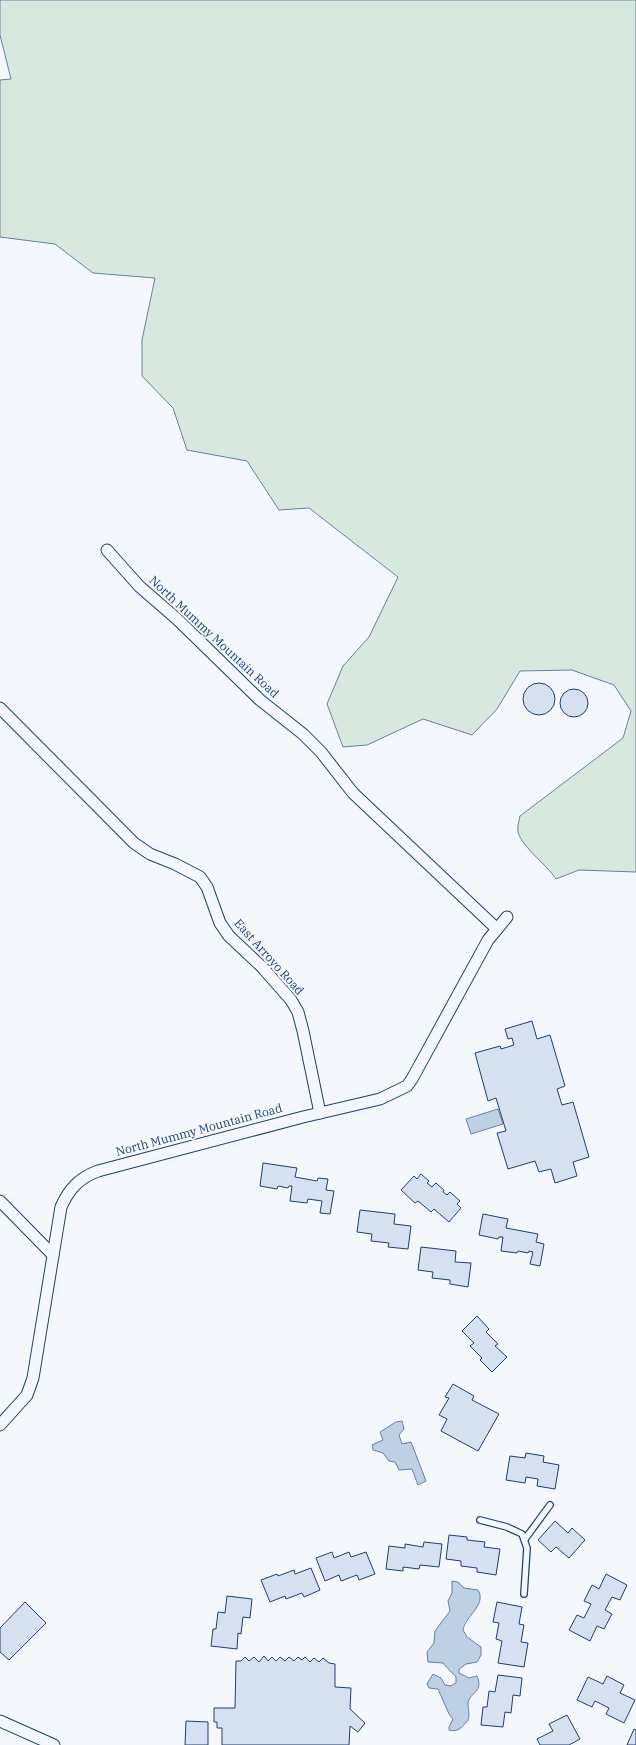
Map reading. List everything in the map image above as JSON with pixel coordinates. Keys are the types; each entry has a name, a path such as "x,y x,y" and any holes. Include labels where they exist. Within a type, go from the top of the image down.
{"street":[{"name":"North Mummy Mountain Road","path":"108,550 139,586 177,619 260,700 303,734 321,752 353,793 497,929"},
{"name":"East Arroyo Road","path":"0,708 134,843 150,854 200,877 207,887 220,923 228,936 267,973 287,995 298,1012 320,1113"},
{"name":"North Mummy Mountain Road","path":"0,1425 27,1395 33,1378 61,1207 72,1187 87,1175 320,1113 380,1099 407,1086 488,940 507,917"},
{"path":"0,1201 53,1255"},
{"path":"0,1721 54,1745"}],"lane":[{"path":"525,1539 550,1505"},
{"path":"480,1520 516,1531 522,1534 525,1539 527,1548 524,1594"}],"shaded area":[{"path":"0,0 636,0 636,872 579,870 556,879 524,844 518,832 520,816 623,738 631,711 614,685 572,670 520,671 497,709 472,735 423,719 367,745 343,747 327,704 343,666 369,637 398,577 309,508 279,510 247,461 187,450 173,408 142,376 142,340 155,278 93,273 55,244 0,237 0,80 11,79 0,35"}],"water":[{"path":"498,1109 503,1124 471,1134 466,1119"},
{"path":"402,1421 404,1429 399,1435 402,1444 411,1442 426,1481 418,1485 412,1469 399,1470 395,1462 389,1461 383,1453 373,1450 372,1445 383,1440 380,1432 396,1422"},
{"path":"452,1581 458,1582 464,1588 478,1590 480,1595 478,1606 467,1620 463,1630 467,1637 481,1647 481,1655 477,1662 466,1664 459,1669 459,1673 469,1678 477,1676 479,1685 478,1689 469,1699 468,1720 455,1731 449,1730 453,1719 438,1689 429,1688 427,1684 433,1674 441,1678 445,1685 451,1686 456,1683 456,1677 443,1663 428,1662 427,1652 434,1643 435,1631 450,1611 448,1601 452,1593"}],"building":[{"path":"539,683 545,684 550,688 554,693 554,705 550,710 545,714 539,715 533,714 528,710 524,705 523,699 524,693 528,688 533,684"},
{"path":"574,689 584,693 588,703 584,713 574,717 564,713 560,703 564,693"},
{"path":"532,1021 537,1039 550,1035 565,1086 557,1089 562,1105 573,1102 589,1157 573,1162 577,1176 555,1183 551,1169 539,1172 535,1161 508,1169 497,1133 506,1131 496,1098 488,1101 475,1053 500,1046 501,1049 514,1045 512,1038 508,1039 505,1029"},
{"path":"263,1163 297,1168 295,1177 317,1181 318,1178 328,1179 326,1190 334,1191 330,1214 320,1213 322,1201 308,1199 307,1203 290,1201 292,1186 288,1188 278,1186 277,1189 260,1186"},
{"path":"421,1174 429,1181 427,1183 432,1187 436,1183 447,1195 450,1192 460,1201 457,1204 461,1208 449,1222 434,1209 431,1212 418,1201 415,1203 401,1190 414,1176 417,1179"},
{"path":"360,1210 395,1214 394,1224 411,1226 408,1249 388,1247 389,1243 371,1241 372,1234 357,1232"},
{"path":"483,1214 508,1219 506,1228 538,1234 536,1242 544,1244 540,1266 530,1264 533,1252 501,1251 503,1237 498,1239 479,1235"},
{"path":"421,1247 456,1251 455,1262 471,1263 468,1287 450,1284 450,1280 432,1278 433,1272 418,1270"},
{"path":"477,1316 489,1329 486,1332 498,1344 495,1346 507,1357 492,1372 470,1346 474,1343 462,1331"},
{"path":"453,1384 474,1396 472,1400 499,1414 478,1451 441,1431 447,1419 439,1415 449,1398 445,1397"},
{"path":"526,1453 544,1456 543,1462 559,1465 555,1489 537,1486 538,1479 526,1477 525,1483 506,1480 510,1456 525,1458"},
{"path":"555,1521 568,1533 572,1528 585,1540 569,1558 556,1547 551,1552 538,1540"},
{"path":"449,1535 467,1537 467,1540 485,1542 484,1547 500,1549 496,1575 477,1572 477,1568 461,1566 461,1561 446,1559"},
{"path":"424,1542 442,1544 439,1567 420,1565 419,1569 403,1567 403,1571 386,1569 389,1546 405,1548 405,1544 423,1547"},
{"path":"332,1552 334,1558 349,1552 351,1557 366,1552 375,1574 359,1580 357,1575 341,1581 339,1575 325,1581 316,1558"},
{"path":"311,1568 320,1590 304,1597 302,1593 286,1599 285,1596 270,1602 261,1580 294,1570 295,1574"},
{"path":"606,1574 627,1585 620,1600 612,1597 605,1610 612,1614 604,1629 597,1626 590,1641 569,1630 577,1615 584,1618 591,1604 584,1601 592,1585 599,1589"},
{"path":"227,1596 252,1599 250,1618 243,1617 241,1634 238,1633 237,1649 211,1646 218,1612 225,1613"},
{"path":"25,1602 46,1623 9,1660 0,1652 0,1628"},
{"path":"497,1602 522,1607 519,1624 524,1625 521,1642 528,1643 524,1667 498,1663 502,1641 496,1639 499,1623 493,1622"},
{"path":"264,1656 268,1661 272,1657 276,1661 280,1657 285,1661 289,1657 294,1661 298,1657 302,1660 305,1657 310,1662 314,1658 319,1662 323,1658 329,1663 335,1664 335,1687 351,1688 350,1709 365,1723 358,1732 350,1726 349,1745 222,1745 222,1728 217,1728 217,1722 214,1722 214,1708 235,1708 236,1661 241,1661 245,1657 249,1661 254,1657 259,1662"},
{"path":"498,1675 522,1678 520,1696 513,1695 511,1713 505,1712 503,1727 481,1725 483,1707 487,1707 489,1691 495,1692"},
{"path":"607,1676 624,1685 620,1693 635,1700 624,1723 606,1714 609,1708 595,1701 592,1707 577,1700 588,1677 603,1684"},
{"path":"567,1715 580,1739 569,1745 540,1745 537,1739 553,1731 549,1724"},
{"path":"186,1721 208,1722 208,1745 185,1745"},
{"path":"634,1729 636,1730 636,1745 627,1745"}]}
